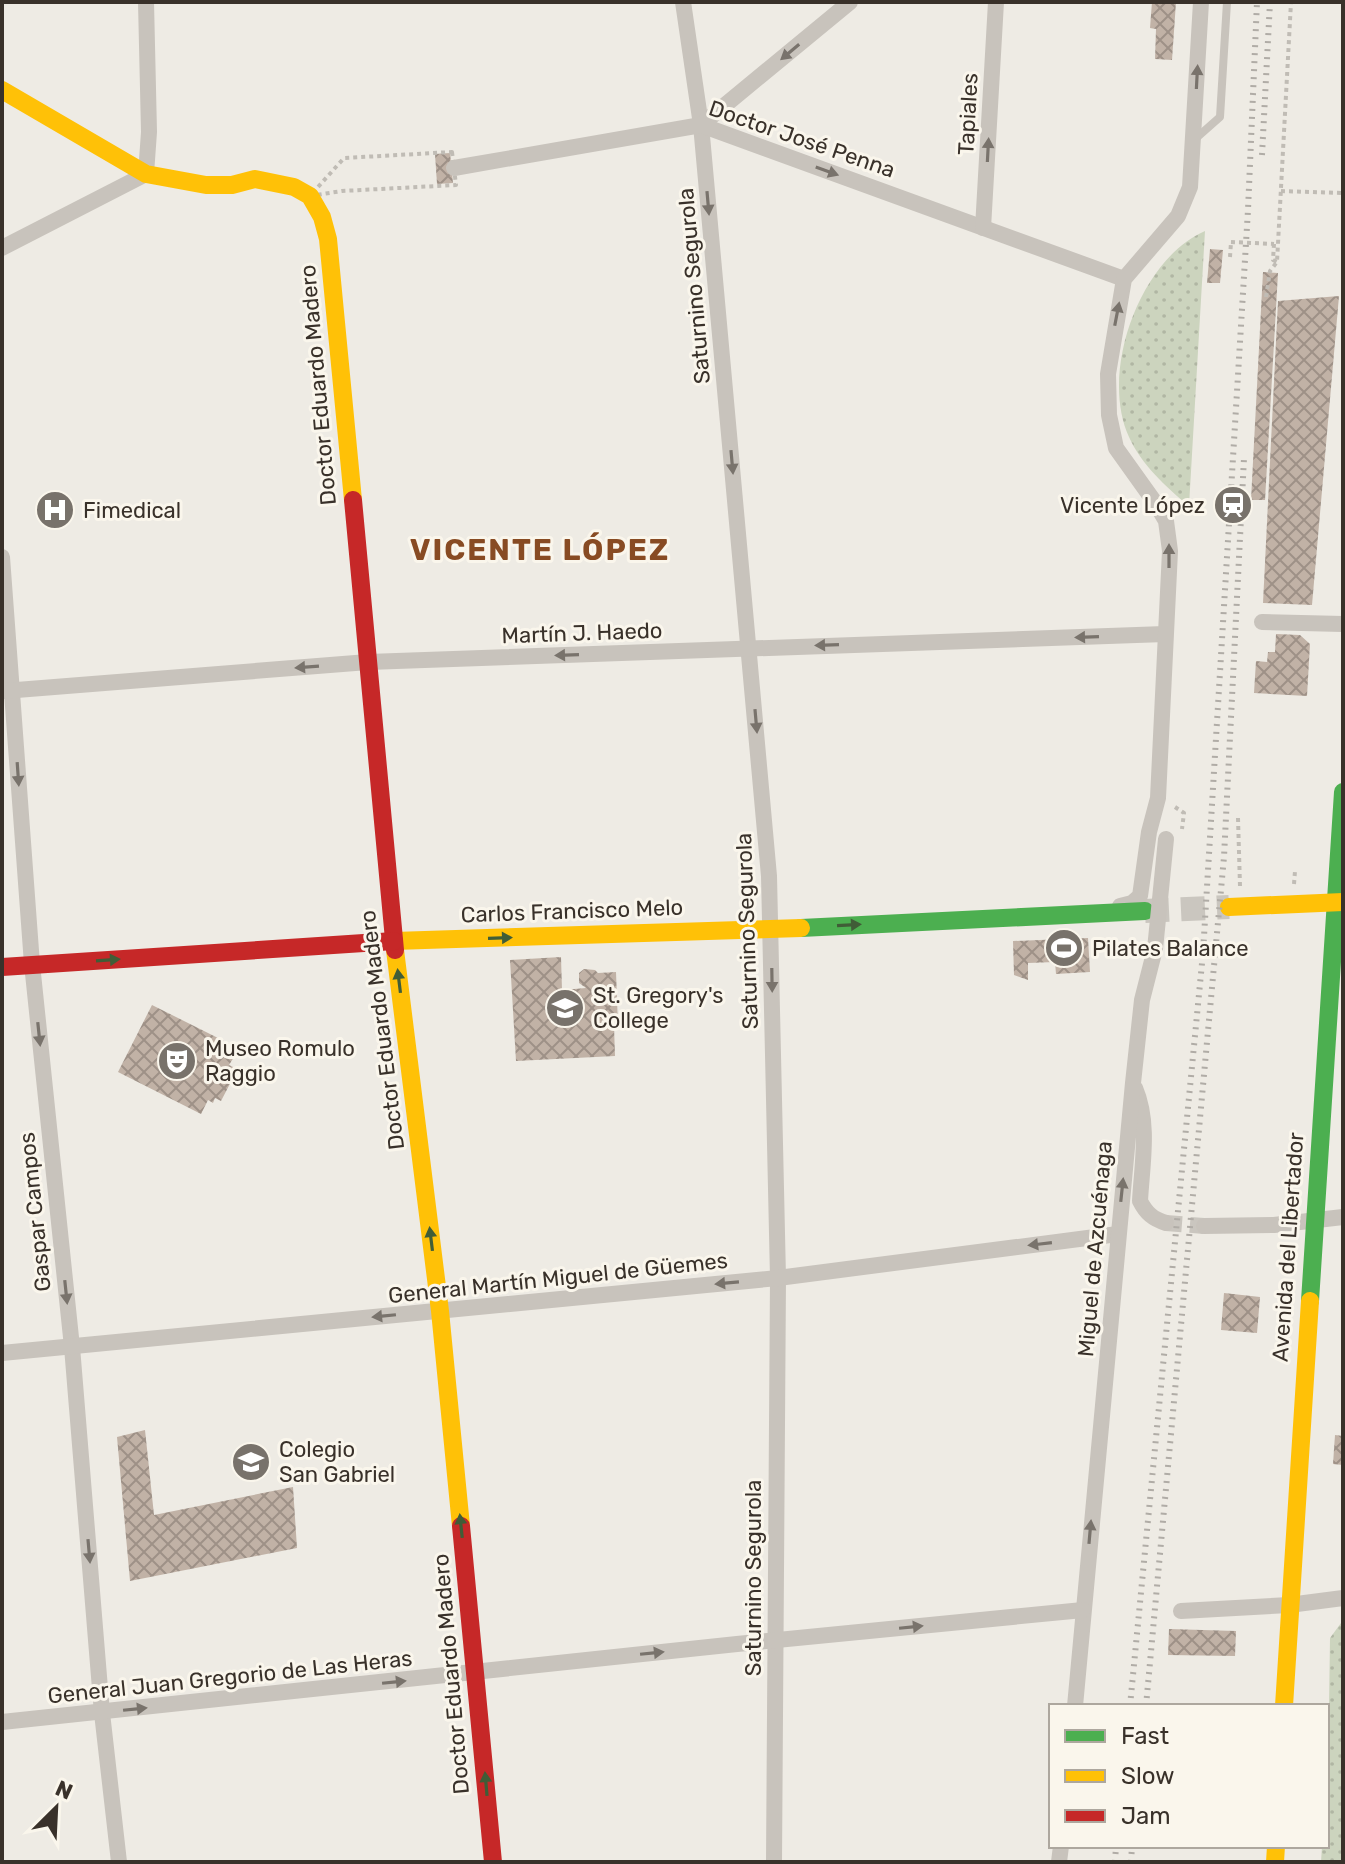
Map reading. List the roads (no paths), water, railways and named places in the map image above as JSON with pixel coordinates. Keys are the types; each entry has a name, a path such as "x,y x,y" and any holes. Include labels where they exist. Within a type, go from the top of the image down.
{"street":[{"path":"146,2 149,132 146,174"},
{"name":"Saturnino Segurola","path":"683,2 701,125 769,876 778,1278 774,1862"},
{"path":"701,125 850,2"},
{"name":"Tapiales","path":"983,228 996,2"},
{"name":"Miguel de Azcuénaga","path":"1099,911 1132,903 1140,896 1149,832 1158,798 1170,551 1166,521 1116,448 1109,415 1110,351 1124,279 1178,216 1190,187 1201,2"},
{"path":"2,90 146,174"},
{"name":"Doctor José Penna","path":"454,168 701,125 1124,279"},
{"path":"2,248 146,174"},
{"name":"Doctor Eduardo Madero","path":"146,174 206,185 232,185 255,179 294,187 310,196 322,217 328,239 394,941 440,1311 493,1862"},
{"name":"Gaspar Campos","path":"2,557 7,691 72,1347 102,1713 119,1862"},
{"path":"1262,622 1343,624"},
{"name":"Martín J. Haedo","path":"7,691 368,662 1165,634"},
{"name":"Avenida del Libertador","path":"1284,1704 1314,1221 1340,902 1343,792"},
{"name":"Miguel de Azcuénaga","path":"1075,1704 1142,1000 1155,949 1174,839 1158,798"},
{"path":"1229,907 1340,902"},
{"name":"Carlos Francisco Melo","path":"2,967 394,941 771,929 1145,911"},
{"path":"1133,1083 1142,1103 1144,1131 1140,1201 1154,1219 1166,1223"},
{"path":"1204,1226 1274,1225 1343,1217"},
{"name":"General Martín Miguel de Güemes","path":"2,1353 778,1278 1118,1234"},
{"path":"1181,1611 1289,1605 1343,1598"},
{"name":"General Juan Gregorio de Las Heras","path":"2,1722 1083,1610"}],"lane":[{"path":"1193,140 1220,117 1227,2"}],"tunnel":[{"path":"1145,911 1229,907"},
{"path":"1166,1223 1204,1226"}],"railway":[{"path":"1130,1704 1203,953 1248,210 1257,2"},
{"path":"1262,155 1270,2"},
{"path":"1146,1704 1224,857 1244,458"},
{"path":"1115,1862 1116,1848"},
{"path":"1131,1862 1132,1848"}],"place":[{"name":"Vicente López","path":"1233,505"},
{"name":"Fimedical","path":"55,510"},
{"name":"Pilates Balance","path":"1064,948"},
{"name":"St. Gregory's College","path":"565,1008"},
{"name":"Museo Romulo Raggio","path":"177,1061"},
{"name":"Colegio San Gabriel","path":"251,1462"}],"district":[{"name":"VICENTE LÓPEZ","path":"540,550"}]}
